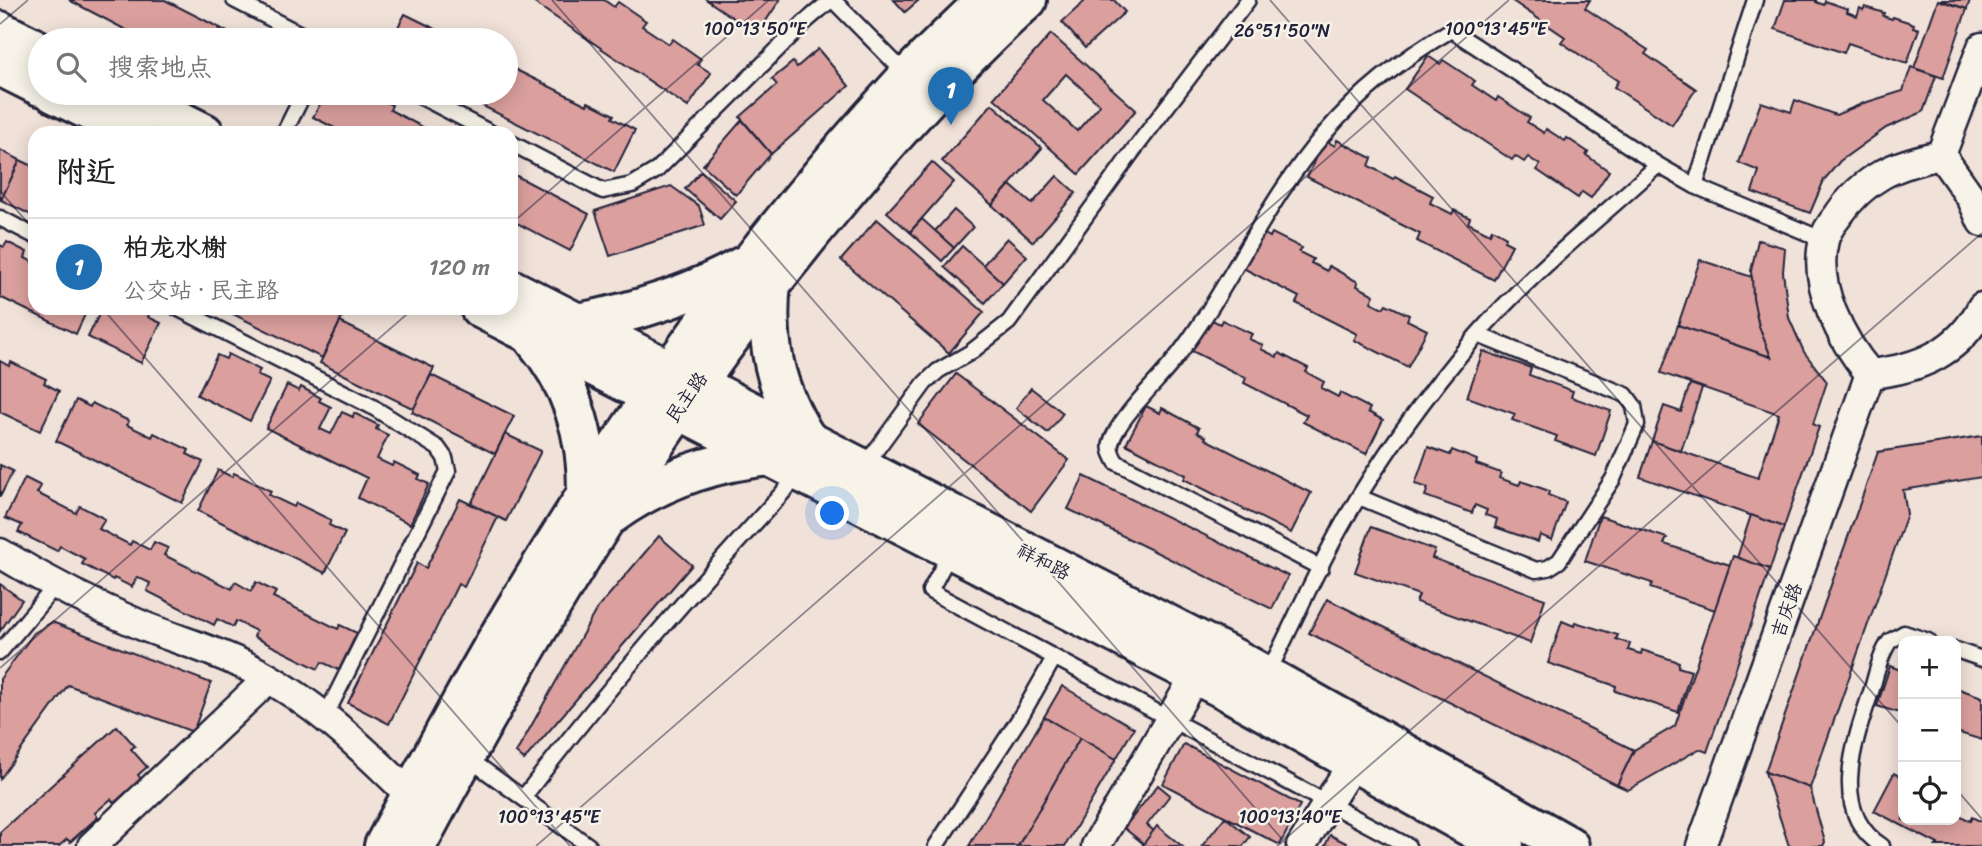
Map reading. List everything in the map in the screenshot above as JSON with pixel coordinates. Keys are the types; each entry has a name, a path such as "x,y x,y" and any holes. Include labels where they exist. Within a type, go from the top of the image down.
{"main road":[{"name":"民主路","path":"384,846 519,603 594,507 674,390 908,76 986,0"},
{"name":"民主路","path":"761,272 928,96 1027,0"},
{"path":"0,31 28,45"},
{"path":"0,66 28,80"},
{"path":"78,105 120,126"},
{"path":"148,105 190,126"},
{"path":"528,332 558,372 574,406 585,443 594,507 646,492 670,480 719,464 793,456 786,403 773,363 761,272 709,284 674,299 632,312 578,323"},
{"name":"祥和路","path":"518,293 578,323 674,390 793,456 952,550 1196,675 1504,846"},
{"name":"祥和路","path":"494,315 528,332 674,390"},
{"name":"祥和路","path":"793,456 863,468 1267,676 1569,846"},
{"name":"民主路","path":"416,846 543,617 594,507"}],"street":[{"path":"1941,155 1982,47"},
{"path":"1941,155 1972,199 1982,222"},
{"path":"1941,155 1908,162 1877,177 1851,198 1831,225 1824,240 1824,276 1832,311 1841,334 1870,374 1918,366 1951,346 1974,340 1982,307"},
{"name":"吉庆路","path":"1702,846 1870,374"},
{"path":"0,553 115,614 219,653 280,684 376,760 411,796"},
{"path":"1096,846 1196,675"},
{"path":"92,846 268,679"},
{"path":"1301,846 1354,761"}],"lane":[{"path":"234,0 289,28"},
{"path":"518,147 603,191 632,185 657,170 805,22 832,0 908,76"},
{"path":"863,468 925,383 938,371 971,352 1009,323 1133,151 1248,0"},
{"path":"1696,186 1755,0"},
{"path":"1321,568 1116,463 1111,452 1111,441 1132,410 1195,333 1275,200 1324,134 1381,77 1427,44 1451,30 1658,165 1696,186 1824,240"},
{"path":"288,126 298,105"},
{"path":"437,105 478,126"},
{"path":"1267,676 1340,528 1416,413 1478,335 1512,298 1658,165"},
{"path":"0,218 28,232"},
{"path":"201,315 371,406 438,447 445,458 448,471 325,717"},
{"path":"1359,498 1536,569 1548,568 1559,561 1613,479 1637,424 1634,406 1626,395 1478,335"},
{"path":"523,798 793,456"},
{"path":"952,550 930,591 1408,846"},
{"path":"0,652 56,585"},
{"path":"1882,846 1859,824 1852,806 1851,779 1857,733 1887,645 1898,636"},
{"path":"1961,652 1982,659"},
{"path":"936,846 1021,716 1055,658"},
{"path":"465,756 589,846"}],"building":[{"path":"69,0 165,0 220,28 122,28"},
{"path":"530,0 604,0 614,7 618,2 646,21 642,26 669,44 673,39 701,59 697,64 711,73 688,107"},
{"path":"707,0 780,0 757,34"},
{"path":"894,0 919,0 905,12"},
{"path":"1086,0 1114,0 1125,12 1085,48 1062,22"},
{"path":"1511,0 1590,0 1585,8 1648,50 1645,54 1696,89 1672,125 1614,87 1618,81 1561,42 1565,37"},
{"path":"1785,0 1816,0 1824,5 1825,1 1848,9 1847,12 1857,16 1860,8 1863,10 1865,7 1884,13 1883,16 1914,24 1913,27 1919,29 1907,63 1848,43 1844,53 1775,29"},
{"path":"1938,0 1967,9 1943,78 1914,68"},
{"path":"1940,0 1970,0 1967,9"},
{"path":"405,14 434,28 397,28"},
{"path":"1051,34 1136,110 1079,174 994,98","holes":["1066,74 1100,105 1077,131 1043,100"]},
{"path":"818,49 849,86 771,154 740,117 777,85 772,79 793,62 797,67"},
{"path":"1428,56 1440,64 1443,60 1475,81 1472,85 1496,101 1498,97 1530,118 1527,122 1544,133 1546,129 1565,141 1567,138 1588,152 1586,155 1609,171 1591,198 1582,192 1578,198 1537,170 1540,165 1528,157 1524,162 1515,156 1512,160 1405,89"},
{"path":"1911,67 1936,76 1923,112 1886,128 1840,161 1824,180 1810,213 1752,192 1759,171 1739,163 1761,102 1791,112 1795,100 1836,115 1903,91"},
{"path":"518,71 587,105 588,102 614,115 612,118 635,130 614,172 481,105 518,105"},
{"path":"992,104 1042,148 992,205 942,161"},
{"path":"320,105 392,105 390,110 421,126 330,126 313,117"},
{"path":"742,120 771,154 736,195 703,165"},
{"path":"1325,140 1335,146 1337,140 1372,158 1369,166 1433,196 1430,203 1452,214 1454,210 1470,218 1468,223 1490,234 1492,229 1506,237 1504,241 1512,245 1494,280 1417,241 1420,234 1307,177"},
{"path":"0,150 20,160 1,200 0,199"},
{"path":"20,160 28,164 28,214 1,200"},
{"path":"932,162 954,182 910,232 887,212"},
{"path":"701,171 736,201 720,219 685,189"},
{"path":"1057,176 1076,193 1033,242 992,205 1010,185 1032,204"},
{"path":"518,177 589,214 570,251 518,224"},
{"path":"671,186 699,206 705,225 610,256 595,211"},
{"path":"954,210 973,227 954,248 935,231"},
{"path":"877,219 984,312 949,353 841,260"},
{"path":"922,219 954,248 942,261 910,232"},
{"path":"1261,232 1270,237 1272,233 1302,248 1299,252 1313,259 1311,263 1327,271 1329,266 1358,282 1357,286 1374,295 1371,302 1383,308 1386,304 1409,315 1407,320 1427,330 1408,367 1354,340 1357,334 1296,303 1299,297 1243,268"},
{"path":"1007,238 1027,256 1003,283 983,265"},
{"path":"1758,240 1785,248 1783,272 1789,318 1804,352 1827,382 1813,424 1819,427 1784,527 1640,477 1652,441 1758,478 1779,414 1661,373 1678,325 1771,357 1759,327 1753,299 1751,271"},
{"path":"7,242 27,252 25,258 28,260 28,311 0,297 0,245 4,247"},
{"path":"962,246 1003,283 985,303 944,267"},
{"path":"1700,260 1752,277 1759,327 1771,357 1678,325"},
{"path":"37,315 85,315 76,334"},
{"path":"99,315 149,315 148,317 161,323 141,363 88,337"},
{"path":"235,315 336,315 342,318 322,358"},
{"path":"1208,318 1220,324 1222,320 1252,334 1249,339 1263,345 1261,349 1277,357 1279,353 1308,368 1306,372 1324,382 1321,388 1338,397 1340,393 1370,408 1368,412 1383,420 1366,454 1303,422 1307,415 1244,383 1246,378 1192,351"},
{"path":"340,322 434,368 414,409 320,363"},
{"path":"1483,351 1531,368 1529,375 1573,391 1571,397 1611,411 1596,456 1555,441 1557,436 1512,420 1515,414 1467,397"},
{"path":"228,354 260,370 257,375 270,381 250,421 197,395 217,355 226,359"},
{"path":"0,361 9,366 11,362 46,379 44,383 59,391 40,431 0,412"},
{"path":"956,374 1069,460 1031,511 918,424"},
{"path":"431,375 514,416 495,454 412,412"},
{"path":"1690,384 1702,388 1681,451 1652,441 1664,406 1681,412"},
{"path":"287,385 299,391 301,387 331,407 320,429 331,434 342,412 353,417 354,413 378,425 376,429 388,435 377,459 392,466 394,462 420,475 418,479 429,484 410,524 358,498 367,478 266,428"},
{"path":"1031,388 1063,413 1048,433 1016,408"},
{"path":"76,400 90,407 92,403 129,421 127,425 152,437 154,433 189,450 187,454 203,462 182,503 56,441"},
{"path":"1146,406 1160,413 1162,408 1199,428 1197,432 1206,437 1205,439 1311,493 1291,533 1184,479 1186,475 1126,444"},
{"path":"505,434 541,451 506,521 471,504"},
{"path":"1982,436 1982,477 1903,490 1907,514 1810,788 1765,772 1878,452"},
{"path":"1428,447 1450,455 1452,450 1477,460 1476,464 1501,473 1499,478 1519,485 1521,481 1549,491 1548,495 1566,502 1552,540 1540,535 1538,542 1495,527 1497,519 1485,515 1487,510 1475,505 1472,513 1425,496 1428,488 1415,484"},
{"path":"0,465 13,471 0,497"},
{"path":"218,470 232,477 234,473 271,491 269,495 294,507 296,503 331,520 329,525 345,533 325,573 198,511"},
{"path":"1084,476 1288,576 1272,609 1068,509"},
{"path":"25,478 41,486 37,493 76,513 80,506 105,519 99,529 130,545 132,541 150,550 154,542 168,548 164,555 232,589 235,582 251,591 256,582 276,592 273,597 338,629 340,625 357,633 339,670 322,662 318,669 254,637 256,631 236,621 233,627 217,619 214,625 147,591 150,583 137,577 132,587 114,578 113,580 82,564 85,559 60,546 57,551 18,532 22,525 5,518"},
{"path":"460,499 498,517 464,587 458,584 389,724 348,703 417,563 426,568"},
{"path":"1751,515 1784,527 1770,569 1737,558"},
{"path":"1600,516 1667,538 1664,544 1730,565 1715,610 1650,588 1652,583 1585,561"},
{"path":"1371,527 1435,550 1432,558 1545,599 1530,643 1416,602 1419,595 1355,572"},
{"path":"659,536 692,565 524,760 516,753 596,610"},
{"path":"1733,556 1770,569 1707,752 1699,749 1628,790 1617,785 1634,750 1675,726"},
{"path":"0,584 22,600 0,631"},
{"path":"1327,599 1634,750 1617,785 1309,633"},
{"path":"1562,621 1574,626 1575,622 1618,635 1616,639 1630,644 1628,650 1641,654 1642,650 1679,662 1678,667 1691,671 1678,712 1615,691 1616,686 1548,663"},
{"path":"52,622 211,683 193,732 68,685 0,779 0,679 34,633"},
{"path":"1890,666 1898,669 1898,712 1877,706"},
{"path":"1062,686 1134,728 1116,759 1044,717"},
{"path":"1961,690 1982,697 1982,740 1961,734"},
{"path":"1044,717 1080,738 1018,846 969,846"},
{"path":"117,726 135,746 131,749 147,767 138,775 141,779 114,803 111,799 95,813 98,817 70,842 67,839 59,846 0,846 0,832"},
{"path":"1080,738 1116,759 1065,846 1018,846"},
{"path":"1184,744 1300,805 1280,845 1163,784"},
{"path":"1765,772 1810,788 1825,842 1823,846 1789,846"},
{"path":"1894,773 1898,775 1898,823 1874,811"},
{"path":"1158,785 1170,795 1147,825 1154,831 1144,844 1124,828"},
{"path":"1961,816 1970,821 1972,817 1982,822 1982,846 1936,846 1938,844 1901,825 1961,825"},
{"path":"1225,817 1250,837 1243,846 1202,846"},
{"path":"1157,826 1182,846 1142,846"},
{"path":"1330,835 1352,846 1325,846"}],"place":[{"name":"柏龙水榭","path":"951,125"}]}
